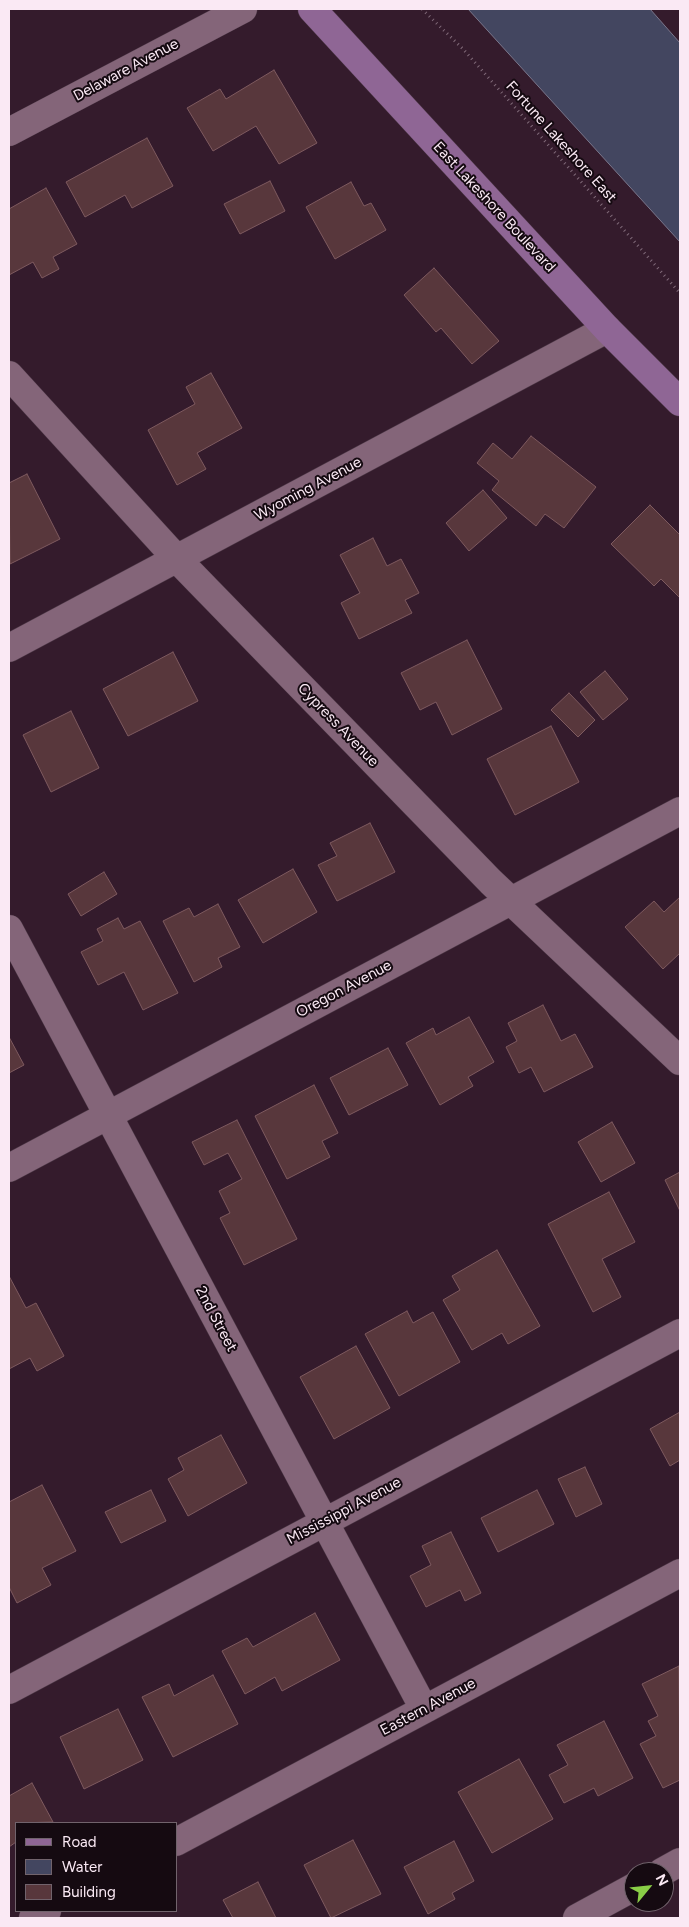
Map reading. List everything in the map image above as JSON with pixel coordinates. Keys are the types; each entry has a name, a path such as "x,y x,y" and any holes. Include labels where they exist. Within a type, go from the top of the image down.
{"street":[{"name":"Delaware Avenue","path":"9,132 243,9"},
{"name":"East Lakeshore Boulevard","path":"312,9 607,329 680,402"},
{"name":"Wyoming Avenue","path":"9,648 607,329"},
{"name":"Cypress Avenue","path":"9,375 177,559 491,882 680,1061"},
{"name":"Oregon Avenue","path":"9,1168 680,811"},
{"name":"2nd Street","path":"9,928 424,1709"},
{"name":"Mississippi Avenue","path":"9,1690 680,1333"},
{"name":"Eastern Avenue","path":"178,1841 680,1573"},
{"path":"577,1918 624,1892"},
{"path":"32,1918 45,1912"}],"path":[{"name":"Fortune Lakeshore East","path":"422,9 464,49 680,292"}],"water":[{"path":"468,9 650,9 680,43 680,242"}],"building":[{"path":"274,70 317,143 279,164 256,126 213,151 187,108 220,89 226,99"},
{"path":"147,138 173,186 132,208 125,195 85,217 66,182"},
{"path":"270,181 285,211 240,234 224,204"},
{"path":"351,182 364,206 371,203 386,230 335,259 306,207"},
{"path":"46,188 77,244 53,257 59,269 42,278 33,262 9,275 9,209"},
{"path":"434,268 499,341 472,364 441,328 436,332 404,295"},
{"path":"211,373 242,428 197,453 206,469 177,485 148,430 195,404 186,387"},
{"path":"531,436 596,487 564,528 545,514 536,526 492,490 499,481 477,463 493,443 512,459"},
{"path":"27,474 60,539 10,564 9,483"},
{"path":"483,490 507,518 469,551 446,523"},
{"path":"650,505 680,535 680,598 661,579 654,586 611,544"},
{"path":"373,538 387,566 401,559 419,593 405,600 412,613 359,639 341,603 360,593 340,555"},
{"path":"467,640 502,709 452,735 436,702 420,710 401,673"},
{"path":"173,652 198,701 128,736 103,689"},
{"path":"605,671 628,699 603,720 580,692"},
{"path":"569,693 595,720 578,737 551,710"},
{"path":"71,711 99,768 51,792 23,735"},
{"path":"551,726 579,782 515,815 487,759"},
{"path":"370,823 395,872 337,901 318,865 337,856 330,843"},
{"path":"293,869 317,912 263,943 238,900"},
{"path":"104,872 117,894 81,916 68,894"},
{"path":"680,897 680,953 663,969 625,927 654,901 664,912"},
{"path":"218,904 240,947 218,958 222,967 194,982 163,921 189,908 194,917"},
{"path":"118,918 124,929 140,921 178,993 143,1010 124,972 98,985 81,952 103,941 97,929"},
{"path":"543,1005 561,1041 575,1034 593,1067 544,1092 531,1067 519,1073 506,1047 517,1041 508,1023"},
{"path":"469,1017 494,1062 468,1077 473,1086 440,1105 406,1043 433,1028 436,1035"},
{"path":"9,1037 24,1065 9,1073"},
{"path":"388,1048 408,1085 349,1115 330,1078"},
{"path":"314,1085 338,1133 322,1141 330,1157 287,1179 255,1116"},
{"path":"237,1120 297,1239 244,1265 220,1218 230,1213 219,1191 242,1179 228,1153 204,1165 192,1142"},
{"path":"612,1122 635,1163 601,1182 578,1142"},
{"path":"680,1172 680,1211 665,1180"},
{"path":"609,1192 635,1242 602,1259 621,1297 593,1312 548,1224"},
{"path":"497,1250 540,1326 508,1344 502,1333 472,1350 443,1300 460,1290 452,1276"},
{"path":"9,1276 26,1308 36,1303 64,1356 37,1371 30,1358 9,1369"},
{"path":"407,1311 413,1323 433,1312 460,1362 399,1396 365,1334"},
{"path":"356,1346 390,1408 334,1439 300,1377"},
{"path":"680,1412 680,1460 670,1466 650,1429"},
{"path":"221,1435 247,1483 188,1516 168,1479 184,1470 178,1458"},
{"path":"585,1467 602,1504 576,1517 558,1479"},
{"path":"42,1485 76,1551 42,1568 51,1585 17,1603 9,1587 9,1502"},
{"path":"151,1490 166,1521 121,1543 105,1512"},
{"path":"537,1490 554,1524 498,1552 481,1518"},
{"path":"451,1532 481,1593 465,1601 460,1590 426,1607 410,1576 431,1565 422,1546"},
{"path":"315,1613 340,1660 282,1691 275,1677 245,1694 222,1651 247,1638 253,1647"},
{"path":"679,1666 680,1780 663,1788 640,1744 656,1736 648,1721 658,1716 642,1684"},
{"path":"213,1675 238,1724 173,1757 142,1697 169,1684 174,1696"},
{"path":"118,1709 143,1760 84,1789 60,1737"},
{"path":"604,1721 633,1778 598,1796 594,1788 564,1803 549,1775 568,1765 557,1745"},
{"path":"519,1759 553,1819 492,1853 458,1792"},
{"path":"32,1783 53,1822 15,1822 15,1843 9,1847 9,1796"},
{"path":"353,1840 381,1894 331,1918 304,1865"},
{"path":"454,1841 474,1881 452,1893 455,1899 428,1914 404,1867"},
{"path":"258,1882 276,1918 233,1918 223,1900"}]}
